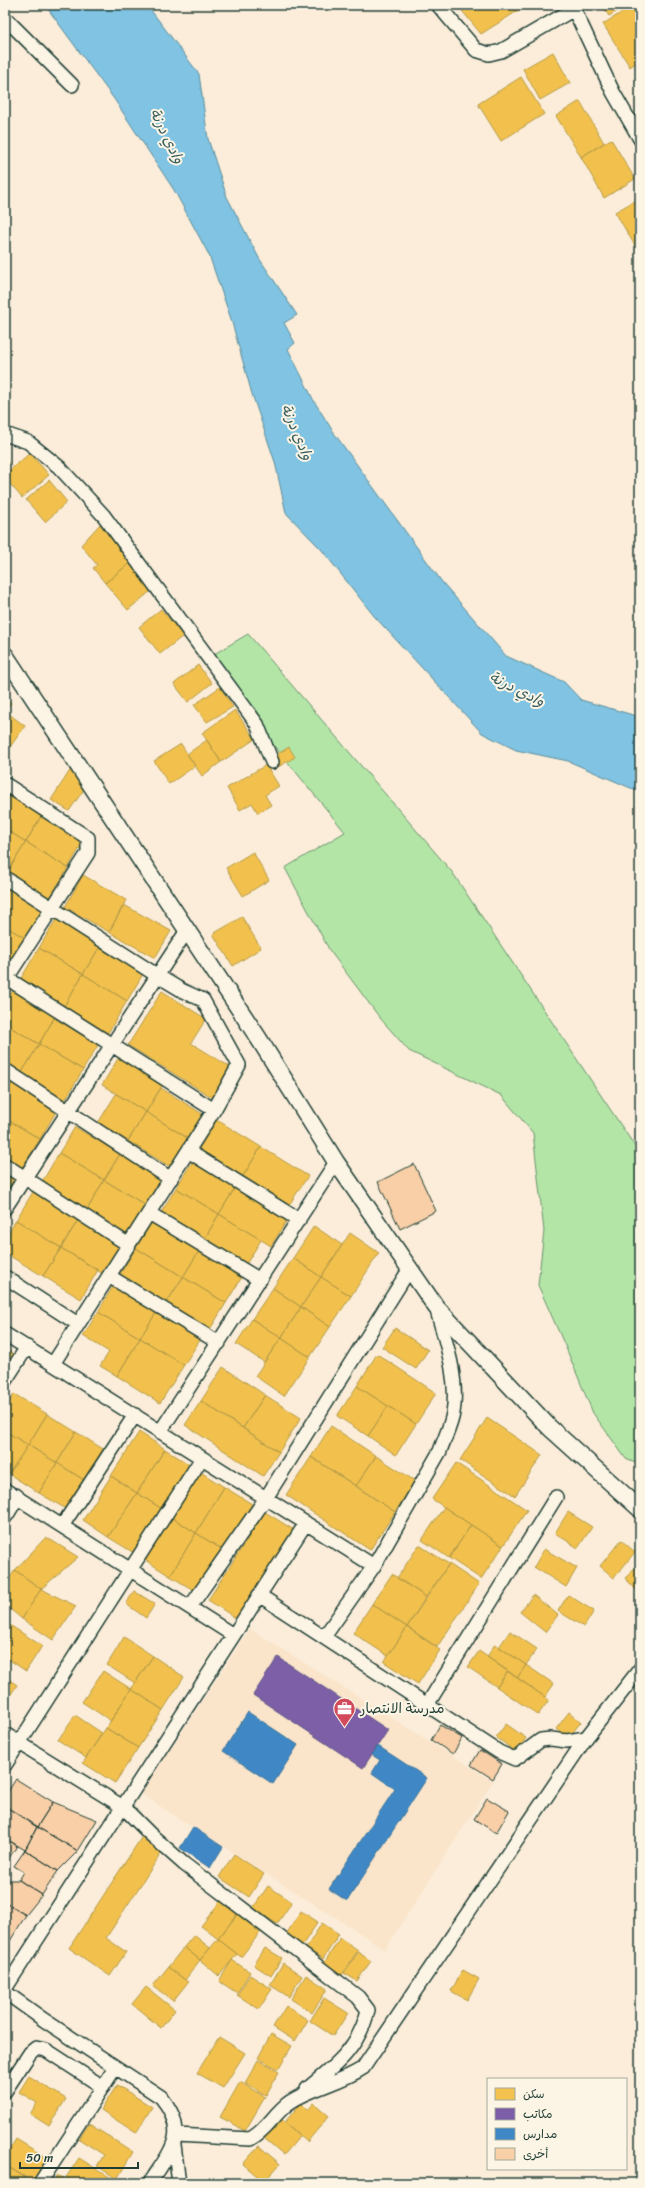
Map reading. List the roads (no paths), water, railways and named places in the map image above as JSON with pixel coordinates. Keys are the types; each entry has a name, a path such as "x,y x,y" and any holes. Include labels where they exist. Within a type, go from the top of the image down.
{"street":[{"path":"438,5 476,50 489,54 501,51 573,7 613,92 640,139"},
{"path":"5,18 72,84"},
{"path":"5,434 28,442 59,467 104,516 257,724 272,762"},
{"path":"5,655 186,932 259,1039 336,1162 409,1270 436,1307 550,1428 640,1509"},
{"path":"5,784 88,838 88,853 6,979 214,1110"},
{"path":"5,878 158,976 183,991 203,1000 239,1065 214,1110 53,1364"},
{"path":"5,1208 186,932"},
{"path":"5,1070 69,1110 171,1179"},
{"path":"188,1151 299,1220"},
{"path":"160,1432 336,1162"},
{"path":"5,1165 129,1245"},
{"path":"149,1213 260,1280"},
{"path":"190,1607 266,1498 409,1270"},
{"path":"109,1276 219,1343"},
{"path":"5,1277 78,1324"},
{"path":"324,1637 374,1566 440,1451 453,1413 454,1389 448,1352 436,1307"},
{"path":"5,1334 374,1566"},
{"path":"5,1381 26,1347"},
{"path":"62,1526 135,1415"},
{"path":"5,1765 202,1458"},
{"path":"5,1514 11,1493 233,1634"},
{"path":"427,1705 556,1497"},
{"path":"5,1989 306,1523"},
{"path":"259,1595 499,1752 515,1759 541,1740 551,1739 567,1741 586,1738"},
{"path":"297,2098 351,2076 363,2068 586,1738 640,1669"},
{"path":"5,1734 123,1807 150,1834 184,1864 358,1997 368,2010 365,2025 344,2058 297,2098 281,2109 260,2134 250,2139 176,2140"},
{"path":"5,1992 115,2068 162,2097 171,2109 176,2122 179,2183"},
{"path":"5,2091 30,2053 36,2048 46,2050 103,2087"},
{"path":"40,2183 115,2068"},
{"path":"150,2183 176,2140"}],"water":[{"name":"وادي درنة","path":"45,5 147,5 199,74 208,139 227,197 259,258 297,315 284,323 295,343 288,349 314,401 334,433 442,582 506,656 564,682 581,700 640,717 640,792 568,761 516,750 482,733 374,616 321,549 286,513 275,462 252,394 231,319 209,255 174,190 114,99"}],"place":[{"name":"مدرسة الانتصار","path":"345,1728"}]}
